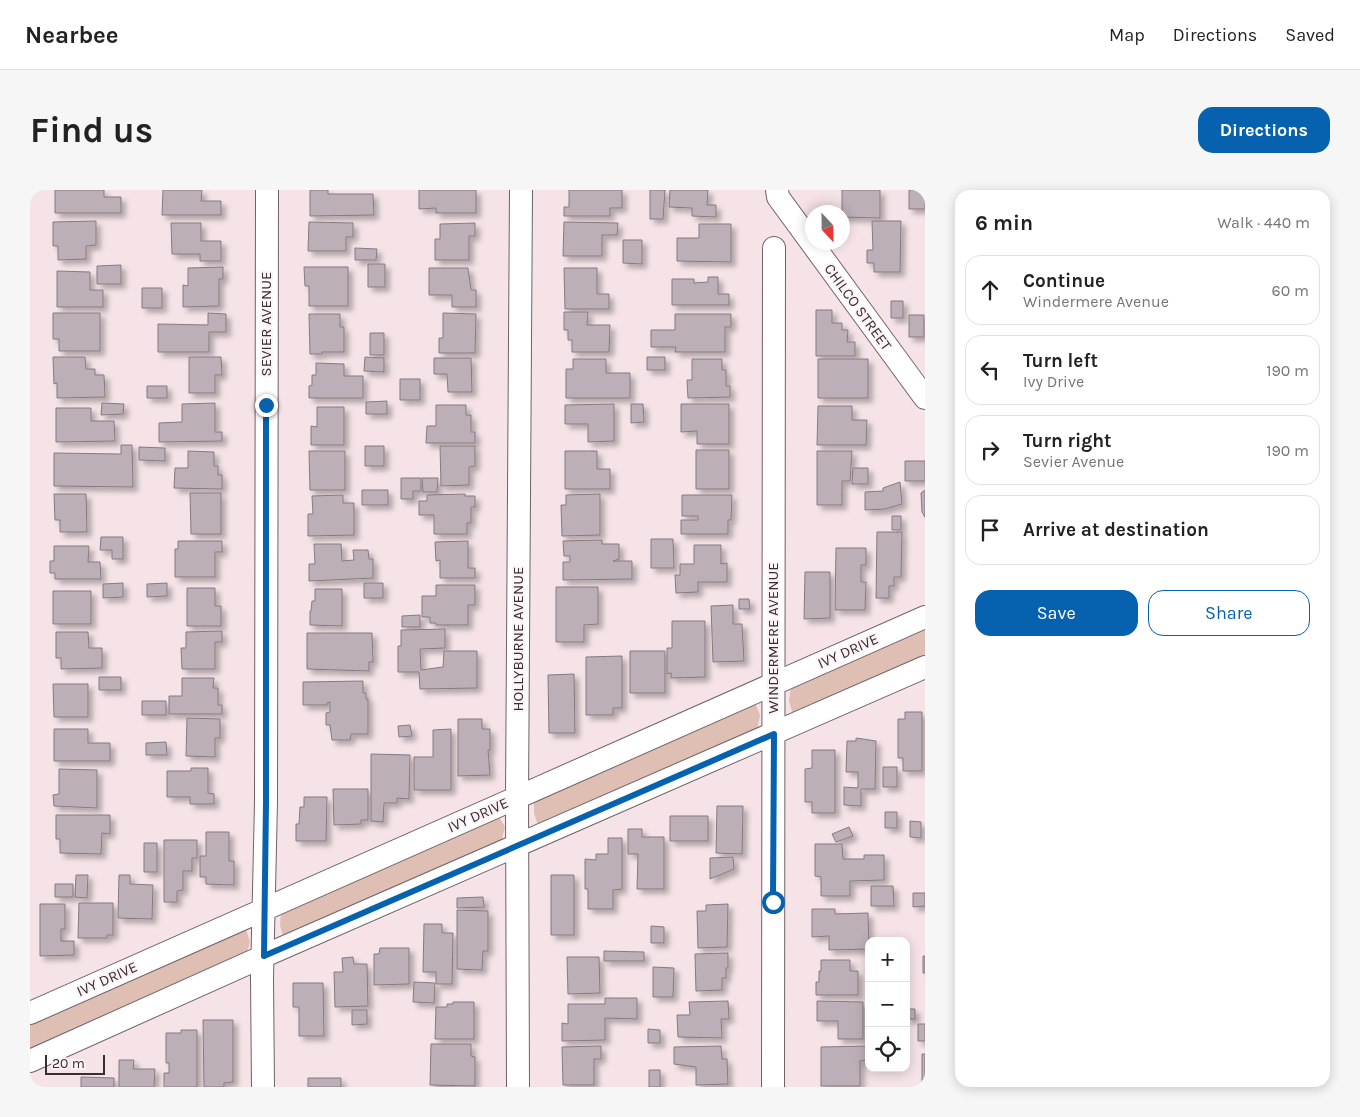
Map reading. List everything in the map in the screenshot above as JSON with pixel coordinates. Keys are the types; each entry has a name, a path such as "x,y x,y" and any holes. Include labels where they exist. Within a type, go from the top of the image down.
{"street":[{"name":"SEVIER AVENUE","path":"263,1087 267,190"},
{"name":"HOLLYBURNE AVENUE","path":"518,1087 517,797 521,190"},
{"name":"CHILCO STREET","path":"777,190 778,197 925,398"},
{"name":"WINDERMERE AVENUE","path":"773,1087 774,248"},
{"name":"IVY DRIVE","path":"30,1013 925,616"},
{"path":"30,1062 264,956 925,667"}],"shaded area":[{"path":"925,627 925,656 793,715 789,701 791,686"},
{"path":"755,703 760,715 757,730 538,825 534,813 534,799"},
{"path":"498,815 505,827 501,843 284,938 280,926 281,912"},
{"path":"246,929 250,942 246,956 30,1052 30,1023"}],"building":[{"path":"55,190 104,190 104,197 121,197 121,213 55,213"},
{"path":"163,190 202,190 201,201 221,201 221,215 162,215"},
{"path":"310,190 328,190 328,194 373,194 374,215 310,216"},
{"path":"419,190 476,190 476,213 436,213 436,208 419,209"},
{"path":"569,190 622,190 622,208 610,208 610,216 564,216 564,207 569,207"},
{"path":"650,190 665,190 663,219 650,219"},
{"path":"670,190 708,190 707,205 716,205 716,217 692,216 692,208 669,207"},
{"path":"842,190 880,190 880,218 850,217 850,205 842,205"},
{"path":"909,190 925,190 925,209 909,209"},
{"path":"96,221 96,245 86,246 86,259 58,260 58,246 53,246 53,222"},
{"path":"872,221 901,221 900,272 874,272 874,263 867,263 867,250 873,250"},
{"path":"309,222 353,223 353,237 346,237 346,251 308,251"},
{"path":"564,222 618,223 617,235 602,235 602,256 563,256"},
{"path":"171,223 201,223 201,241 221,241 221,261 200,261 200,254 172,254"},
{"path":"475,223 475,236 469,236 469,260 435,260 435,239 440,239 440,224"},
{"path":"699,224 731,224 731,262 677,261 677,238 699,238"},
{"path":"623,240 642,240 642,264 623,263"},
{"path":"355,248 377,249 376,260 355,260"},
{"path":"368,264 385,264 385,287 368,287"},
{"path":"121,265 121,284 97,284 97,266"},
{"path":"223,267 223,279 219,279 219,306 183,307 183,285 188,286 188,268"},
{"path":"304,267 348,267 348,306 309,306 309,286 305,286"},
{"path":"429,268 468,268 471,290 476,290 476,307 452,307 452,295 429,295"},
{"path":"564,268 597,268 597,294 609,294 609,309 565,309"},
{"path":"57,271 90,272 90,290 103,290 103,307 57,307"},
{"path":"708,277 718,277 718,294 729,294 729,305 672,305 672,279 694,279 694,283 708,282"},
{"path":"142,288 162,288 162,308 142,308"},
{"path":"891,301 903,301 903,318 891,318"},
{"path":"816,310 832,310 832,323 842,323 842,330 848,330 847,342 855,342 855,356 816,356"},
{"path":"564,312 588,312 587,325 610,325 609,352 572,352 572,340 568,340 568,330 564,330"},
{"path":"53,313 100,313 100,351 59,351 59,339 53,339"},
{"path":"208,313 226,314 226,332 209,332 209,352 158,352 158,324 208,325"},
{"path":"443,313 476,314 475,353 439,353 439,338 443,338"},
{"path":"309,314 340,314 340,327 344,327 344,352 310,354"},
{"path":"675,314 731,314 731,327 725,327 725,352 675,352 676,347 651,347 651,330 675,330"},
{"path":"909,315 924,315 924,337 909,337"},
{"path":"370,333 384,333 384,355 370,355"},
{"path":"53,357 85,357 86,369 95,369 95,375 104,375 105,397 57,398 57,383 54,384"},
{"path":"189,357 221,357 222,375 215,375 215,393 189,393"},
{"path":"365,357 384,358 384,372 364,371"},
{"path":"647,357 665,357 665,370 647,370"},
{"path":"434,358 471,358 472,392 448,392 447,374 434,374"},
{"path":"573,359 606,359 606,373 630,373 630,398 566,398 566,369 573,369"},
{"path":"692,359 722,359 722,370 726,370 726,386 730,386 730,397 688,398 687,380 692,380"},
{"path":"818,359 868,359 868,398 818,398"},
{"path":"316,363 344,364 344,376 363,376 363,398 309,398 309,386 312,385 312,375 316,375"},
{"path":"400,379 420,379 420,400 400,400"},
{"path":"147,386 167,386 167,398 147,398"},
{"path":"387,401 387,414 366,414 366,402"},
{"path":"102,403 124,404 123,414 101,415"},
{"path":"215,403 215,432 222,432 222,441 159,442 159,423 182,422 182,404"},
{"path":"614,404 614,441 588,442 588,424 565,424 565,405"},
{"path":"631,404 643,404 644,422 631,423"},
{"path":"681,404 729,404 729,444 697,444 697,431 681,432"},
{"path":"436,405 466,405 466,415 471,415 471,432 475,432 475,443 426,443 427,426 436,426"},
{"path":"818,406 852,406 852,420 867,420 866,445 817,445"},
{"path":"317,407 344,407 344,445 311,445 311,426 317,427"},
{"path":"56,408 91,408 91,421 114,421 115,441 56,442"},
{"path":"121,445 132,445 133,487 54,486 54,453 121,454"},
{"path":"365,446 384,446 384,466 365,466"},
{"path":"440,446 475,446 475,466 469,467 469,485 441,486"},
{"path":"139,447 165,448 165,461 139,460"},
{"path":"696,450 729,450 729,489 696,489"},
{"path":"188,451 214,452 214,466 218,466 218,475 222,475 222,489 174,488 175,468 188,468"},
{"path":"309,451 345,451 345,490 310,490"},
{"path":"565,451 597,451 597,469 610,469 610,489 565,489"},
{"path":"817,451 852,451 850,481 842,481 842,505 817,505"},
{"path":"905,461 925,461 925,481 905,481"},
{"path":"853,468 868,468 868,484 852,484"},
{"path":"401,478 421,478 421,491 413,491 413,499 401,499"},
{"path":"422,478 438,478 437,492 423,492"},
{"path":"900,482 902,504 885,509 865,510 865,492 883,491 883,488"},
{"path":"362,490 388,490 388,505 362,505"},
{"path":"925,490 925,517 922,512 921,493"},
{"path":"190,493 221,493 221,534 191,534"},
{"path":"54,494 86,494 87,532 60,532 60,520 55,520"},
{"path":"465,494 465,496 475,496 475,507 471,507 471,523 467,523 467,534 434,534 434,515 419,515 419,501 427,501 427,495"},
{"path":"600,494 600,535 562,536 561,505 566,505 566,495"},
{"path":"343,495 343,503 354,503 354,535 308,536 308,514 313,514 312,496"},
{"path":"682,495 732,495 731,520 728,520 728,534 681,534 681,520 698,520 698,516 682,516"},
{"path":"892,516 901,516 901,530 892,530"},
{"path":"877,532 902,532 901,577 894,577 894,586 889,586 889,598 876,598"},
{"path":"101,537 123,537 123,559 112,559 112,550 100,550"},
{"path":"651,539 673,539 674,568 651,568"},
{"path":"602,540 602,544 619,544 619,559 613,561 632,561 632,579 563,580 563,562 570,562 570,556 564,556 563,541"},
{"path":"178,541 222,541 222,552 215,552 215,577 175,577 175,549 178,549"},
{"path":"468,541 468,568 475,568 475,578 440,578 440,560 436,561 435,542"},
{"path":"314,544 341,544 342,561 354,560 353,550 368,550 369,559 373,559 373,578 309,581 309,564 315,564"},
{"path":"694,545 721,545 721,564 727,563 727,582 698,582 698,592 676,593 675,575 680,575 680,564 694,564"},
{"path":"54,546 89,546 88,562 100,562 101,579 55,579 55,573 50,573 50,561 54,561"},
{"path":"836,548 866,548 866,565 861,565 861,582 866,582 865,610 835,610"},
{"path":"805,572 830,572 830,618 804,619"},
{"path":"123,583 123,597 103,598 103,584"},
{"path":"167,583 167,596 147,597 147,584"},
{"path":"364,583 383,583 383,598 364,598"},
{"path":"436,585 475,585 475,605 468,605 468,625 436,625 436,623 430,623 430,617 422,617 422,596 436,596"},
{"path":"556,587 598,587 598,624 584,625 584,642 556,642"},
{"path":"187,588 215,588 215,606 221,606 221,626 187,626"},
{"path":"315,589 342,589 342,626 310,625 310,611 312,601 315,601"},
{"path":"53,591 91,591 91,624 53,624"},
{"path":"739,599 749,599 750,609 739,609"},
{"path":"733,605 733,624 742,624 744,661 713,662 711,606"},
{"path":"420,615 420,627 402,627 402,616"},
{"path":"672,621 705,621 705,677 671,678 671,673 667,674 667,648 672,648"},
{"path":"445,629 445,648 420,649 421,670 443,667 444,651 477,651 477,688 420,689 419,672 398,672 398,646 401,646 401,630"},
{"path":"222,631 222,642 215,642 215,669 182,669 181,648 186,648 186,632"},
{"path":"56,632 88,632 89,648 102,648 102,668 61,669 61,658 56,658"},
{"path":"307,633 372,633 373,662 369,662 369,671 307,669"},
{"path":"630,651 665,651 665,693 630,693"},
{"path":"622,656 622,708 613,708 613,715 586,715 586,657"},
{"path":"574,674 575,733 549,733 548,675"},
{"path":"99,677 121,677 121,690 99,690"},
{"path":"182,678 214,678 213,688 218,688 218,705 222,705 222,714 169,714 169,696 182,696"},
{"path":"363,681 363,693 366,693 366,699 368,699 368,734 351,734 350,740 332,740 330,725 326,725 326,713 330,712 330,702 327,705 303,705 303,682"},
{"path":"53,684 88,684 88,717 54,717"},
{"path":"142,701 166,701 166,715 142,715"},
{"path":"905,712 922,712 922,771 903,771 903,758 898,758 898,719 905,719"},
{"path":"187,718 220,719 220,738 215,738 215,757 186,756"},
{"path":"458,719 482,719 482,729 490,729 490,750 488,750 490,775 458,776"},
{"path":"410,725 412,736 399,737 398,726"},
{"path":"54,729 88,729 88,743 110,743 110,761 54,761"},
{"path":"451,729 451,790 414,790 414,757 433,757 433,730"},
{"path":"856,738 876,741 875,789 861,789 861,806 844,805 844,787 858,788 858,772 846,772 847,741 856,741"},
{"path":"166,742 167,755 146,755 146,743"},
{"path":"812,750 835,750 835,813 812,813 812,802 805,802 805,769 812,768"},
{"path":"371,754 410,755 409,799 397,798 397,803 384,803 383,822 371,821"},
{"path":"883,767 897,767 897,787 883,787"},
{"path":"191,768 208,768 208,793 214,794 214,804 190,804 190,797 167,797 167,771 191,771"},
{"path":"59,769 97,770 97,808 54,806 53,795 59,794"},
{"path":"333,789 368,789 368,820 361,820 361,824 334,825"},
{"path":"304,797 327,797 326,841 296,841 296,824 299,824 300,807 304,807"},
{"path":"717,806 743,806 742,854 716,853"},
{"path":"885,812 897,812 897,828 885,828"},
{"path":"56,815 110,815 110,834 102,833 101,854 60,853 60,839 56,839"},
{"path":"670,816 708,816 708,841 670,841"},
{"path":"910,821 921,822 921,838 910,837"},
{"path":"849,827 853,836 836,842 832,834"},
{"path":"628,829 642,829 642,837 664,837 664,889 637,889 638,854 628,854"},
{"path":"206,832 229,832 229,861 234,861 234,885 206,884 206,877 200,877 200,856 206,856"},
{"path":"608,838 622,838 622,889 613,890 613,909 588,909 588,889 585,889 585,859 596,860 596,854 608,854"},
{"path":"164,840 197,840 197,858 192,858 192,871 183,871 183,890 177,891 177,902 164,902"},
{"path":"144,843 157,843 157,872 144,872"},
{"path":"815,844 842,844 843,859 864,859 864,855 884,855 884,880 850,881 850,896 821,896 821,877 815,876"},
{"path":"733,857 734,869 710,879 710,858"},
{"path":"76,875 88,875 87,898 75,897"},
{"path":"119,875 130,875 130,884 153,885 152,919 118,918"},
{"path":"551,875 574,875 574,935 551,935"},
{"path":"55,884 73,884 73,897 55,897"},
{"path":"871,886 893,886 894,906 871,906"},
{"path":"913,893 925,893 925,906 913,907"},
{"path":"483,897 484,907 457,908 457,898"},
{"path":"79,903 113,903 113,935 107,935 107,938 78,938"},
{"path":"40,904 65,904 65,929 61,929 61,941 74,941 74,955 40,956"},
{"path":"728,904 727,947 698,948 697,911 706,911 706,905"},
{"path":"812,909 835,909 835,914 868,913 869,937 865,937 865,949 829,950 829,936 812,937"},
{"path":"457,910 488,911 488,951 483,951 482,970 457,969"},
{"path":"424,924 442,924 442,933 453,933 452,984 436,984 436,972 423,972"},
{"path":"651,926 664,927 664,943 651,943"},
{"path":"380,948 409,948 409,984 374,985 374,954 379,954"},
{"path":"604,951 644,952 644,961 604,961"},
{"path":"728,953 728,968 726,968 726,978 722,978 722,990 696,991 695,954"},
{"path":"923,956 925,956 925,973 923,973"},
{"path":"353,957 354,964 367,964 368,1006 335,1007 334,972 343,972 342,958"},
{"path":"567,957 599,957 600,993 568,994"},
{"path":"821,960 850,960 850,971 858,971 858,995 816,995 816,982 819,982"},
{"path":"653,967 674,968 673,997 653,997"},
{"path":"414,982 435,983 434,1003 413,1002"},
{"path":"293,983 323,983 324,1036 299,1036 299,1007 293,1007"},
{"path":"605,998 637,998 637,1019 605,1018 605,1040 562,1041 562,1023 568,1024 568,1004 605,1004"},
{"path":"728,1001 729,1019 721,1019 722,1038 678,1037 677,1015 690,1015 689,1002"},
{"path":"817,1001 863,1002 863,1039 838,1039 838,1021 817,1021"},
{"path":"453,1002 474,1002 474,1039 435,1039 436,1007 447,1007 447,1004 453,1004"},
{"path":"910,1009 915,1009 915,1019 910,1019"},
{"path":"352,1010 367,1010 367,1024 352,1025"},
{"path":"203,1020 233,1020 233,1082 224,1083 224,1087 204,1087"},
{"path":"918,1024 925,1024 925,1041 918,1041"},
{"path":"648,1029 660,1030 660,1043 648,1043"},
{"path":"181,1030 197,1030 197,1087 164,1087 164,1073 169,1073 169,1063 166,1063 166,1033 181,1033"},
{"path":"431,1044 471,1044 471,1056 475,1057 475,1086 430,1085"},
{"path":"601,1046 601,1059 594,1059 594,1085 563,1085 562,1047"},
{"path":"721,1046 722,1059 727,1059 728,1084 696,1085 696,1067 674,1064 674,1047"},
{"path":"865,1046 865,1060 860,1061 860,1086 821,1086 821,1047"},
{"path":"922,1054 925,1054 925,1086 922,1086"},
{"path":"119,1060 134,1060 133,1069 155,1069 154,1087 119,1087"},
{"path":"649,1070 660,1070 660,1087 649,1087"},
{"path":"81,1077 114,1078 114,1087 81,1087"},
{"path":"308,1078 341,1078 341,1087 308,1087"}],"route":[{"path":"266,405 264,956 774,734 773,902"}]}
